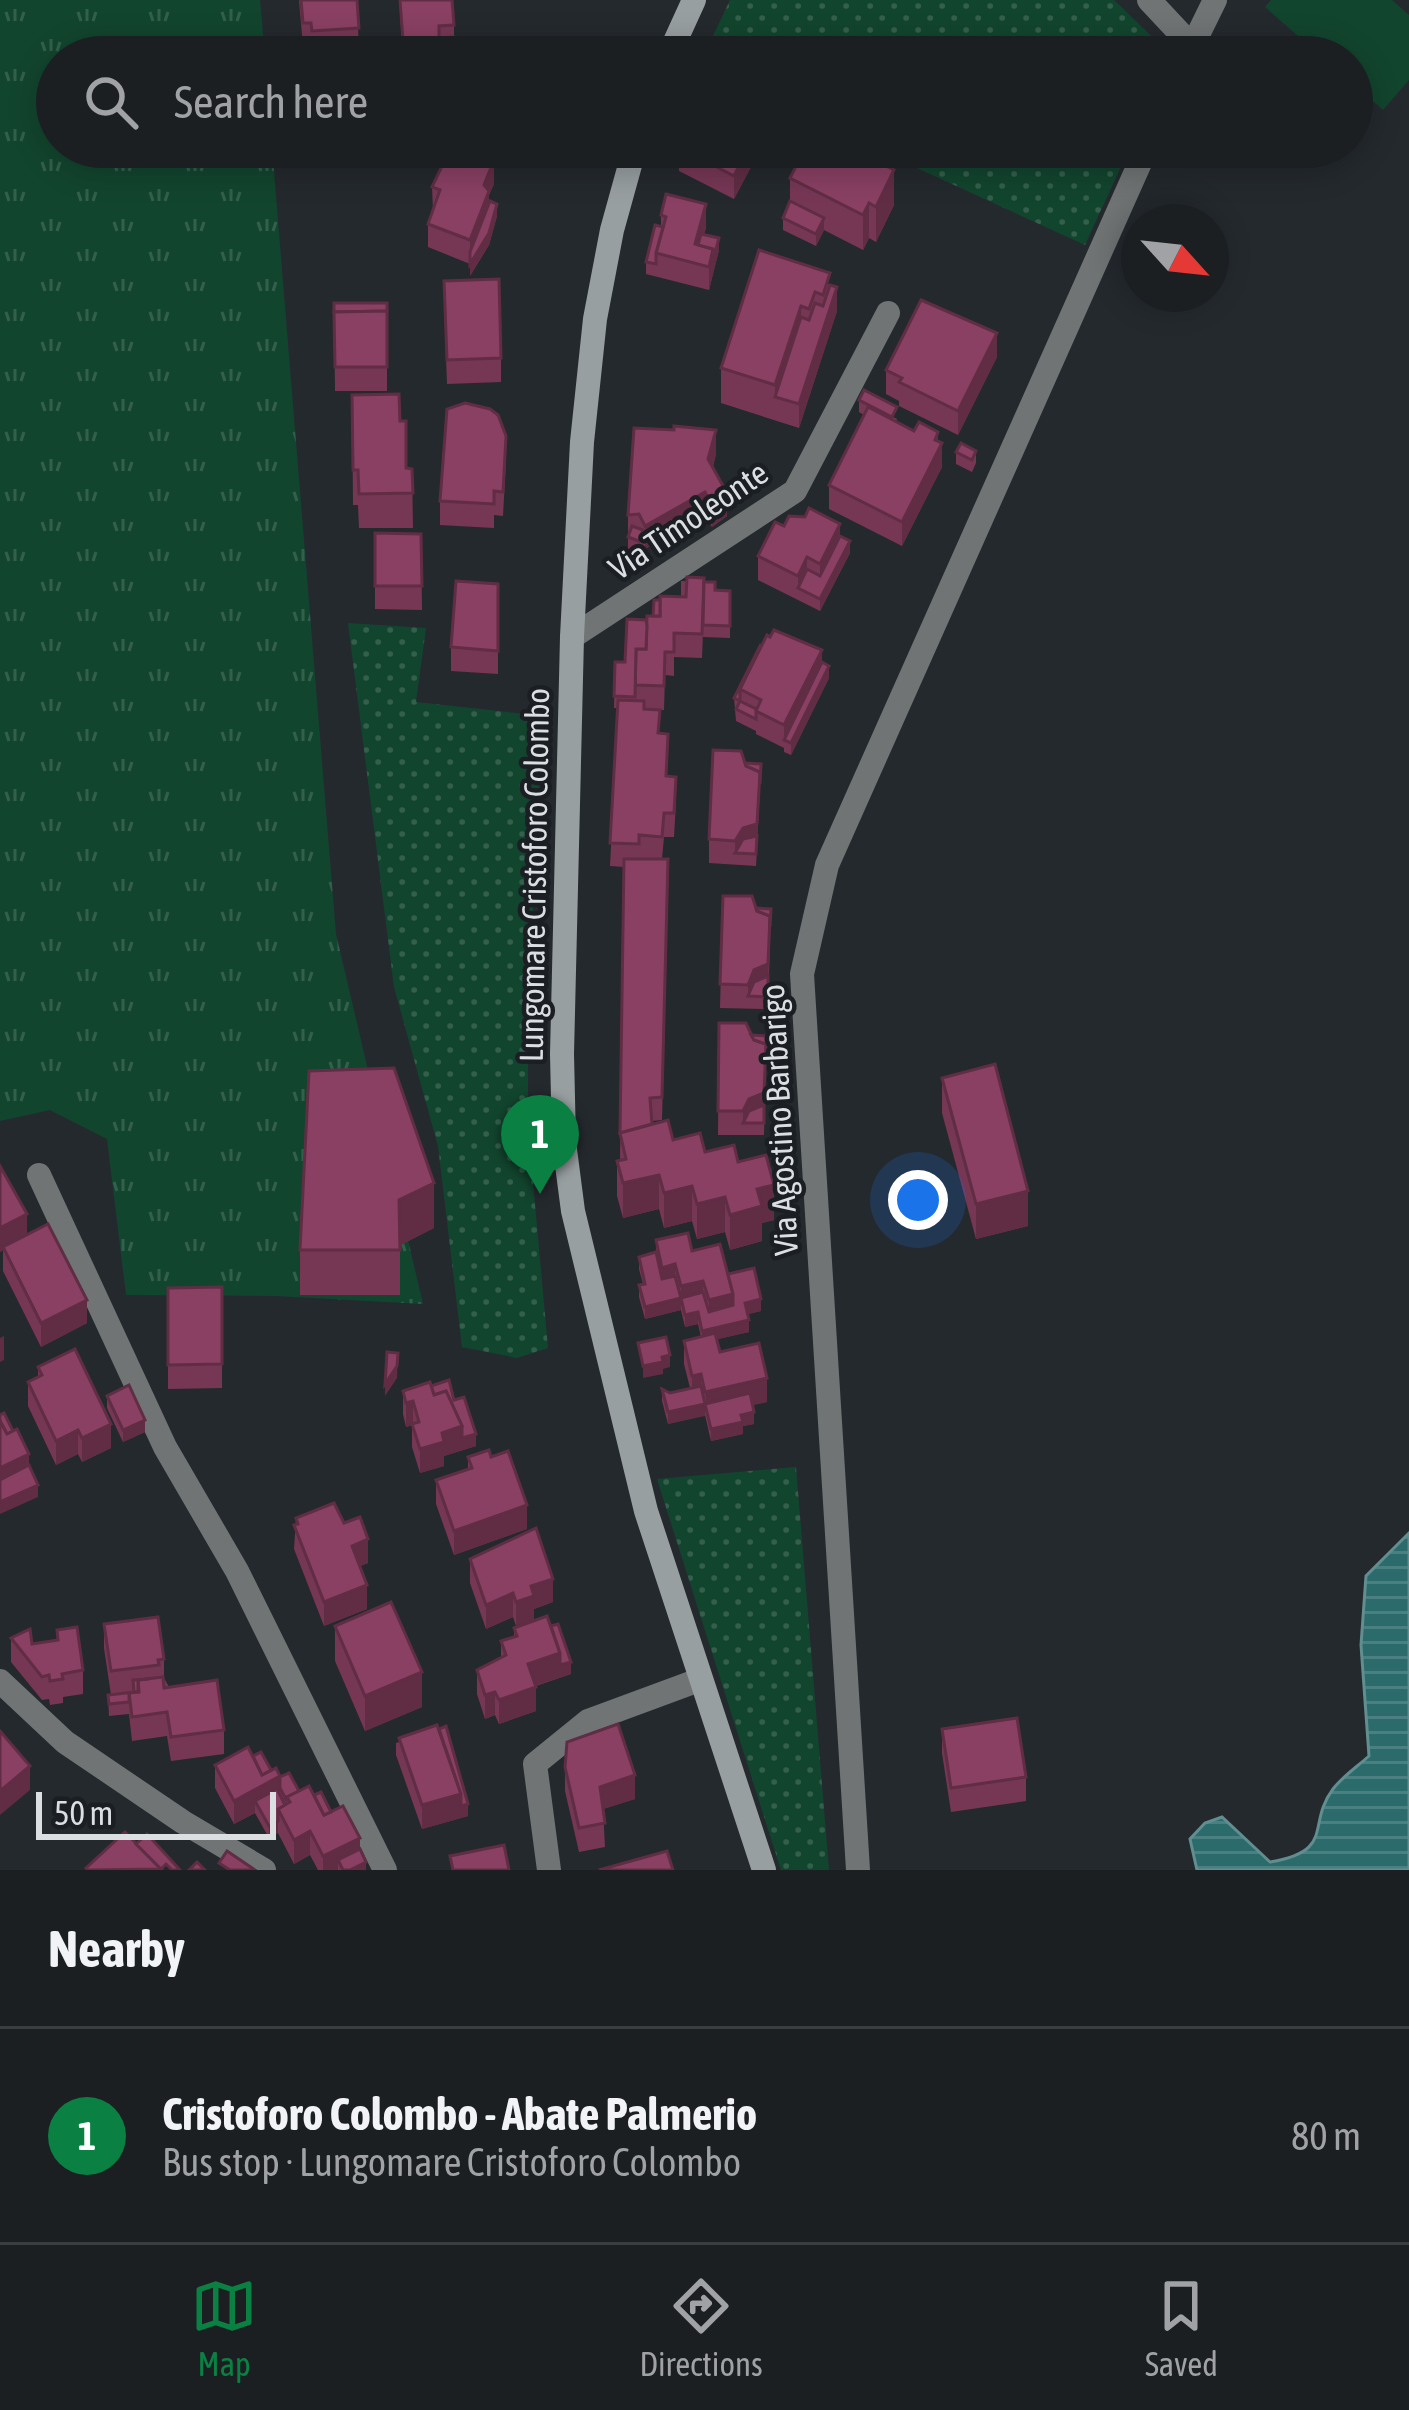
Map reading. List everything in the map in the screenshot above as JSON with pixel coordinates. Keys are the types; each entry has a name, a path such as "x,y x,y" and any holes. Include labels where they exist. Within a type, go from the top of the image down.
{"main road":[{"path":"678,36 694,0"},
{"name":"Lungomare Cristoforo Colombo","path":"628,168 595,320 582,442 572,637 564,1142 573,1211 629,1448 699,1680 764,1870"}],"street":[{"path":"1149,0 1178,36"},
{"path":"1198,36 1216,0"},
{"name":"Via Agostino Barbarigo","path":"858,1870 802,974 827,866 1138,168"},
{"name":"Via Timoleonte","path":"572,637 795,491 888,313"},
{"path":"39,1175 165,1447 237,1571 385,1870"},
{"path":"549,1870 535,1764 588,1721 699,1680"},
{"path":"0,1681 65,1742 264,1870"}],"green space":[{"path":"0,0 260,0 263,36 36,36 36,168 274,168 336,934 423,1304 126,1295 107,1139 50,1110 0,1121"},
{"path":"730,0 1114,0 1151,36 713,36"},
{"path":"1271,0 1392,0 1409,15 1409,80 1383,110 1373,101 1373,36 1298,36 1265,7"},
{"path":"917,168 1120,168 1085,245"},
{"path":"348,623 426,628 416,702 543,716 528,1001 528,1127 548,1348 517,1358 462,1347 438,1146 394,987"},
{"path":"796,1467 829,1870 781,1870 657,1479"}],"water":[{"path":"1409,1533 1409,1870 1197,1870 1190,1839 1205,1823 1222,1817 1270,1862 1304,1851 1312,1844 1333,1789 1369,1756 1361,1645 1366,1576"}],"building":[{"path":"301,0 357,0 359,28 312,31 311,23 303,23"},
{"path":"400,0 452,0 454,25 439,26 439,36 403,36"},
{"path":"441,168 491,168 484,185 489,191 470,240 428,224 440,190 432,187"},
{"path":"795,168 894,170 876,207 869,203 863,215 790,178"},
{"path":"666,194 706,204 695,244 713,249 709,267 656,253 666,217 661,215"},
{"path":"490,201 497,204 489,233 470,264 470,252"},
{"path":"790,201 824,218 816,234 783,218"},
{"path":"655,225 663,227 656,264 646,262"},
{"path":"701,234 719,238 713,261 713,249 698,245"},
{"path":"759,250 830,273 823,295 815,292 809,309 801,306 775,385 721,368"},
{"path":"499,279 501,358 447,360 444,281"},
{"path":"830,285 837,287 799,404 775,397 801,317 809,320 815,303 823,306"},
{"path":"921,300 997,333 958,411 899,382 902,378 886,370"},
{"path":"334,303 387,303 387,311 334,312"},
{"path":"387,311 387,367 335,367 334,312"},
{"path":"864,390 897,407 892,417 859,400"},
{"path":"399,394 413,493 359,494 358,470 353,470 352,395"},
{"path":"465,403 498,415 506,436 503,492 494,491 494,504 440,501 447,409"},
{"path":"868,407 914,431 919,422 938,432 935,440 942,443 902,522 829,485"},
{"path":"674,426 716,430 708,459 727,493 712,504 705,492 645,526 639,514 628,515 634,428 674,430"},
{"path":"961,443 976,451 972,460 956,452"},
{"path":"809,508 840,524 820,564 807,557 798,576 758,556 775,522 784,526 789,516 805,517"},
{"path":"632,526 643,530 639,541 628,537"},
{"path":"375,533 421,534 422,586 375,586"},
{"path":"840,536 850,541 820,599 798,588 807,569 820,576"},
{"path":"687,577 704,578 702,634 674,633 674,652 665,652 664,686 635,685 636,649 646,649 647,616 660,616 660,596 686,597"},
{"path":"456,581 498,584 498,651 451,647"},
{"path":"704,582 715,582 715,590 730,591 730,626 703,625"},
{"path":"654,600 660,600 660,616 653,616"},
{"path":"627,619 646,620 647,626 646,649 636,649 635,697 614,696 615,662 625,662"},
{"path":"774,630 822,650 784,725 756,711 761,700 740,689"},
{"path":"822,662 829,666 791,743 784,740"},
{"path":"618,700 644,701 644,709 660,710 658,733 668,734 666,776 676,777 674,813 664,813 662,837 639,835 639,844 610,843"},
{"path":"740,701 756,709 756,719 736,709"},
{"path":"713,750 741,751 746,766 760,772 757,824 743,828 735,841 709,839"},
{"path":"757,836 756,854 735,853 743,839"},
{"path":"624,859 668,859 662,1097 650,1098 652,1124 620,1133"},
{"path":"723,896 752,896 757,911 770,916 768,964 754,970 748,985 720,984"},
{"path":"768,976 768,997 748,996 754,982"},
{"path":"719,1023 746,1023 754,1040 766,1044 764,1093 749,1099 743,1111 718,1111"},
{"path":"995,1064 1028,1191 976,1204 942,1078"},
{"path":"394,1068 434,1183 399,1200 400,1250 300,1250 309,1071"},
{"path":"764,1105 764,1123 743,1123 749,1111"},
{"path":"668,1120 673,1140 700,1133 705,1152 734,1145 738,1162 766,1155 774,1185 757,1189 762,1206 730,1215 725,1197 697,1204 692,1186 664,1193 659,1175 623,1183 617,1161 626,1159 620,1133"},
{"path":"0,1166 27,1214 0,1228"},
{"path":"48,1224 87,1300 41,1323 3,1247"},
{"path":"688,1233 692,1251 720,1244 733,1294 709,1300 703,1281 681,1286 675,1264 662,1268 656,1240"},
{"path":"656,1252 662,1279 675,1276 681,1298 645,1307 639,1257"},
{"path":"754,1268 761,1299 745,1303 749,1320 702,1331 698,1312 685,1315 681,1298 703,1292 709,1312 733,1305 728,1274"},
{"path":"222,1287 222,1364 168,1365 168,1288"},
{"path":"715,1333 720,1352 759,1343 767,1378 705,1392 701,1374 692,1376 684,1341"},
{"path":"666,1337 670,1355 662,1357 663,1362 643,1366 638,1343"},
{"path":"75,1349 111,1424 82,1438 78,1430 56,1441 28,1382 42,1375 38,1367"},
{"path":"387,1352 398,1353 397,1366 385,1384"},
{"path":"449,1380 454,1400 464,1397 476,1434 462,1438 462,1426 446,1391 434,1395 431,1386"},
{"path":"430,1382 434,1395 446,1391 462,1426 442,1433 444,1442 420,1449 412,1424 419,1422 413,1401 406,1403 403,1391"},
{"path":"129,1385 145,1420 123,1430 107,1396"},
{"path":"701,1386 705,1404 668,1412 662,1389 670,1393"},
{"path":"750,1393 754,1412 741,1415 743,1422 711,1429 705,1404"},
{"path":"4,1413 13,1431 7,1434 0,1421"},
{"path":"0,1421 7,1434 17,1429 29,1454 0,1468"},
{"path":"489,1450 491,1457 508,1451 527,1505 454,1531 436,1480 472,1468 468,1457"},
{"path":"29,1465 38,1485 0,1502 0,1480"},
{"path":"334,1503 344,1523 360,1517 368,1539 352,1546 367,1585 324,1602 294,1525 296,1518"},
{"path":"536,1528 553,1579 531,1586 534,1596 516,1602 513,1593 486,1605 470,1559"},
{"path":"391,1602 422,1672 365,1696 335,1626"},
{"path":"547,1616 560,1653 528,1664 536,1687 499,1700 495,1692 485,1695 477,1670 506,1655 501,1641 517,1636 514,1628"},
{"path":"158,1617 164,1659 158,1660 159,1665 111,1671 104,1624"},
{"path":"558,1624 571,1662 560,1665 551,1626"},
{"path":"77,1627 83,1670 62,1674 63,1679 42,1677 11,1638 30,1629 32,1644 58,1640 57,1630"},
{"path":"163,1677 164,1688 217,1680 224,1730 171,1737 167,1712 132,1717 129,1693 139,1692 138,1680"},
{"path":"135,1692 129,1693 129,1702 109,1704 108,1695"},
{"path":"1017,1718 1026,1777 951,1788 942,1729"},
{"path":"618,1724 635,1775 600,1787 605,1823 579,1828 565,1767 567,1742"},
{"path":"437,1725 461,1794 422,1805 399,1738"},
{"path":"446,1726 468,1804 461,1806 439,1729"},
{"path":"0,1731 30,1766 0,1791"},
{"path":"248,1747 262,1775 276,1768 280,1776 234,1801 215,1765"},
{"path":"261,1752 271,1770 262,1775 253,1756"},
{"path":"289,1773 299,1791 287,1801 280,1777"},
{"path":"309,1786 324,1815 343,1806 360,1838 323,1856 310,1831 294,1840 278,1809 290,1802 287,1797"},
{"path":"277,1789 285,1805 278,1809 278,1821 269,1826 255,1801"},
{"path":"321,1792 331,1812 324,1815 314,1795"},
{"path":"125,1832 161,1869 86,1868"},
{"path":"147,1834 180,1870 166,1864 161,1869 136,1844"},
{"path":"504,1845 509,1870 453,1870 450,1856"},
{"path":"360,1849 366,1862 343,1870 338,1860"},
{"path":"227,1851 255,1870 230,1870 219,1863"},
{"path":"667,1851 673,1870 599,1870"}],"place":[{"name":"Cristoforo Colombo - Abate Palmerio","path":"540,1194"}]}
